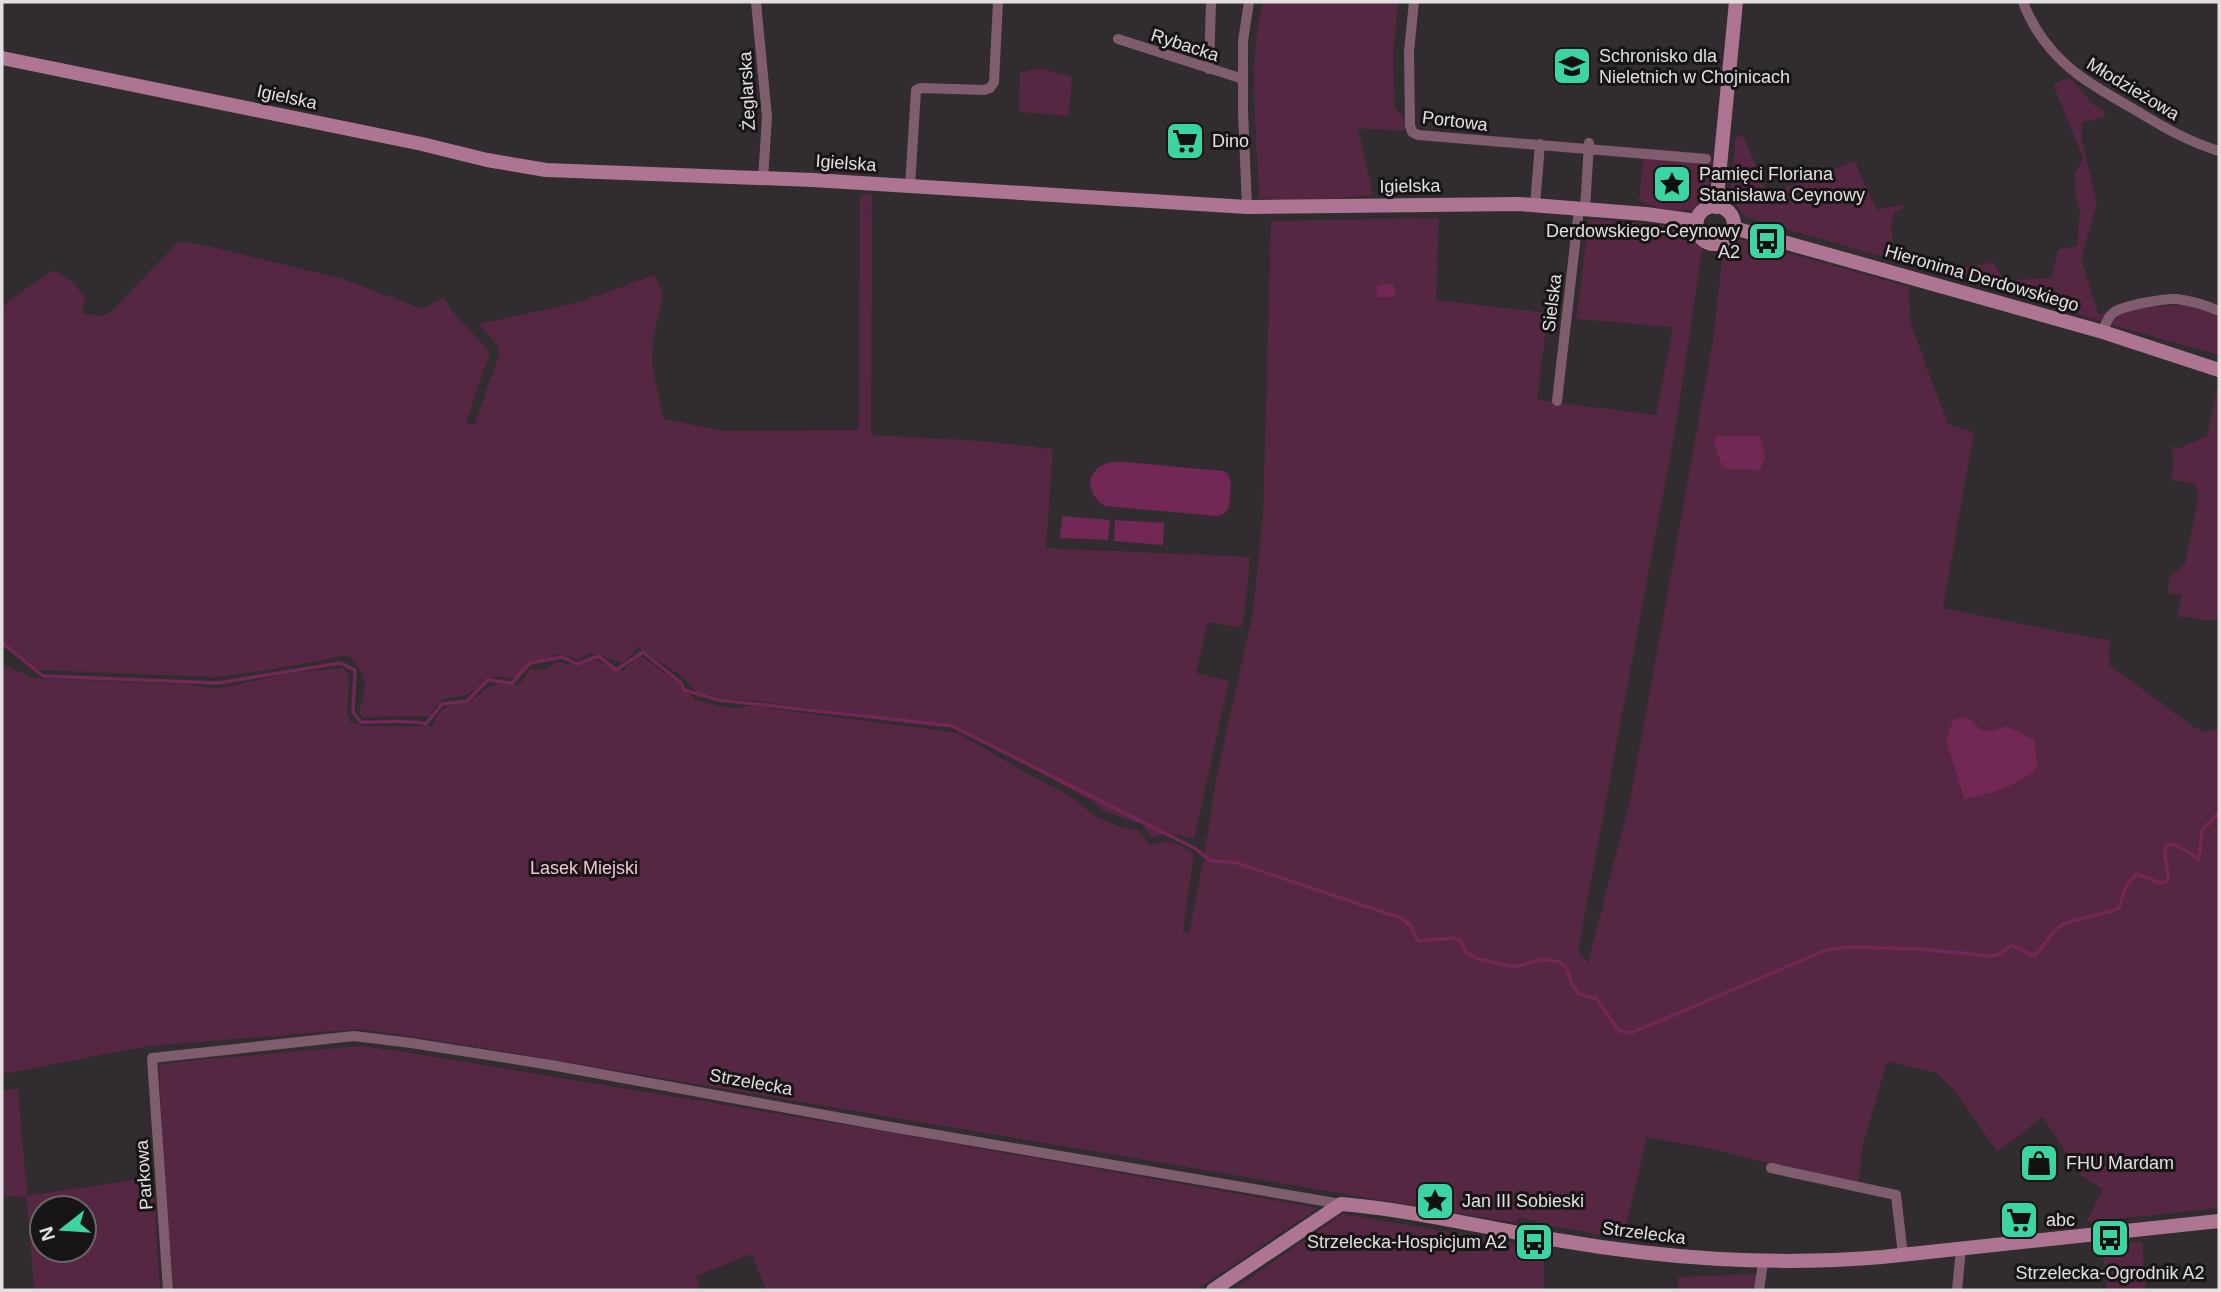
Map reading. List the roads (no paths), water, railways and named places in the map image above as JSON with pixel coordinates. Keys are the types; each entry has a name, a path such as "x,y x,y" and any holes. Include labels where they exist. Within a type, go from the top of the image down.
{"street":[{"name":"Żeglarska","path":"756,2 767,117 763,179"},
{"path":"910,186 916,90 990,88 994,82 998,2"},
{"path":"1209,69 1210,2"},
{"name":"Rybacka","path":"1247,207 1243,79 1244,25 1248,2"},
{"name":"Portowa","path":"1414,2 1409,51 1412,132 1418,135 1540,145 1589,145 1706,159"},
{"path":"1716,207 1736,2"},
{"name":"Młodzieżowa","path":"2023,2 2044,43 2076,74 2172,132 2219,151"},
{"name":"Rybacka","path":"1118,39 1243,79"},
{"name":"Igielska","path":"2,58 422,144 486,160 546,170 910,186 1247,207 1535,205 1697,221"},
{"path":"1535,205 1540,145"},
{"path":"1582,209 1589,145"},
{"path":"1716,207 1728,211 1734,228 1724,242 1711,243 1701,237 1697,221 1702,212 1716,207"},
{"name":"Sielska","path":"1557,401 1582,209"},
{"name":"Hieronima Derdowskiego","path":"1734,228 2104,332 2219,370"},
{"path":"2104,332 2106,321 2115,312 2162,300 2176,299 2209,306 2219,311"},
{"name":"Strzelecka","path":"152,1058 354,1036 551,1065 891,1127 1341,1204 1633,1252 1709,1260 1828,1262 2219,1221"},
{"name":"Parkowa","path":"152,1058 168,1290"},
{"path":"1771,1168 1896,1195 1903,1255"},
{"path":"1213,1290 1341,1204"},
{"path":"1957,1290 1961,1250"},
{"path":"1759,1290 1763,1263"}],"waterway":[{"path":"2,643 43,676 218,683 340,663 355,670 353,712 361,722 403,721 426,724 442,704 467,701 488,680 512,683 530,663 562,657 577,664 598,656 616,670 643,652 681,683 684,690 719,700 952,726 1196,849"},
{"path":"1198,851 1211,861 1234,862 1401,918 1410,925 1418,941 1454,938 1460,940 1466,952 1478,959 1515,967 1544,959 1560,962 1566,967 1579,994 1597,999 1616,1027 1620,1031 1631,1033 1826,950 1848,947 1919,949 1991,956 2000,954 2012,945 2034,956 2056,929 2065,923 2119,908 2127,884 2137,874 2160,883 2168,881 2166,846 2174,844 2199,859 2202,830 2219,813"}],"place":[{"name":"Schronisko dla Nieletnich w Chojnicach","path":"1572,66"},
{"name":"Dino","path":"1185,141"},
{"name":"Pamięci Floriana Stanisława Ceynowy","path":"1672,184"},
{"name":"Derdowskiego-Ceynowy A2","path":"1767,241"},
{"name":"FHU Mardam","path":"2039,1163"},
{"name":"Jan III Sobieski","path":"1435,1201"},
{"name":"abc","path":"2019,1220"},
{"name":"Strzelecka-Ogrodnik A2","path":"2110,1238"},
{"name":"Strzelecka-Hospicjum A2","path":"1534,1242"}],"park label":[{"name":"Lasek Miejski","path":"584,868"}]}
